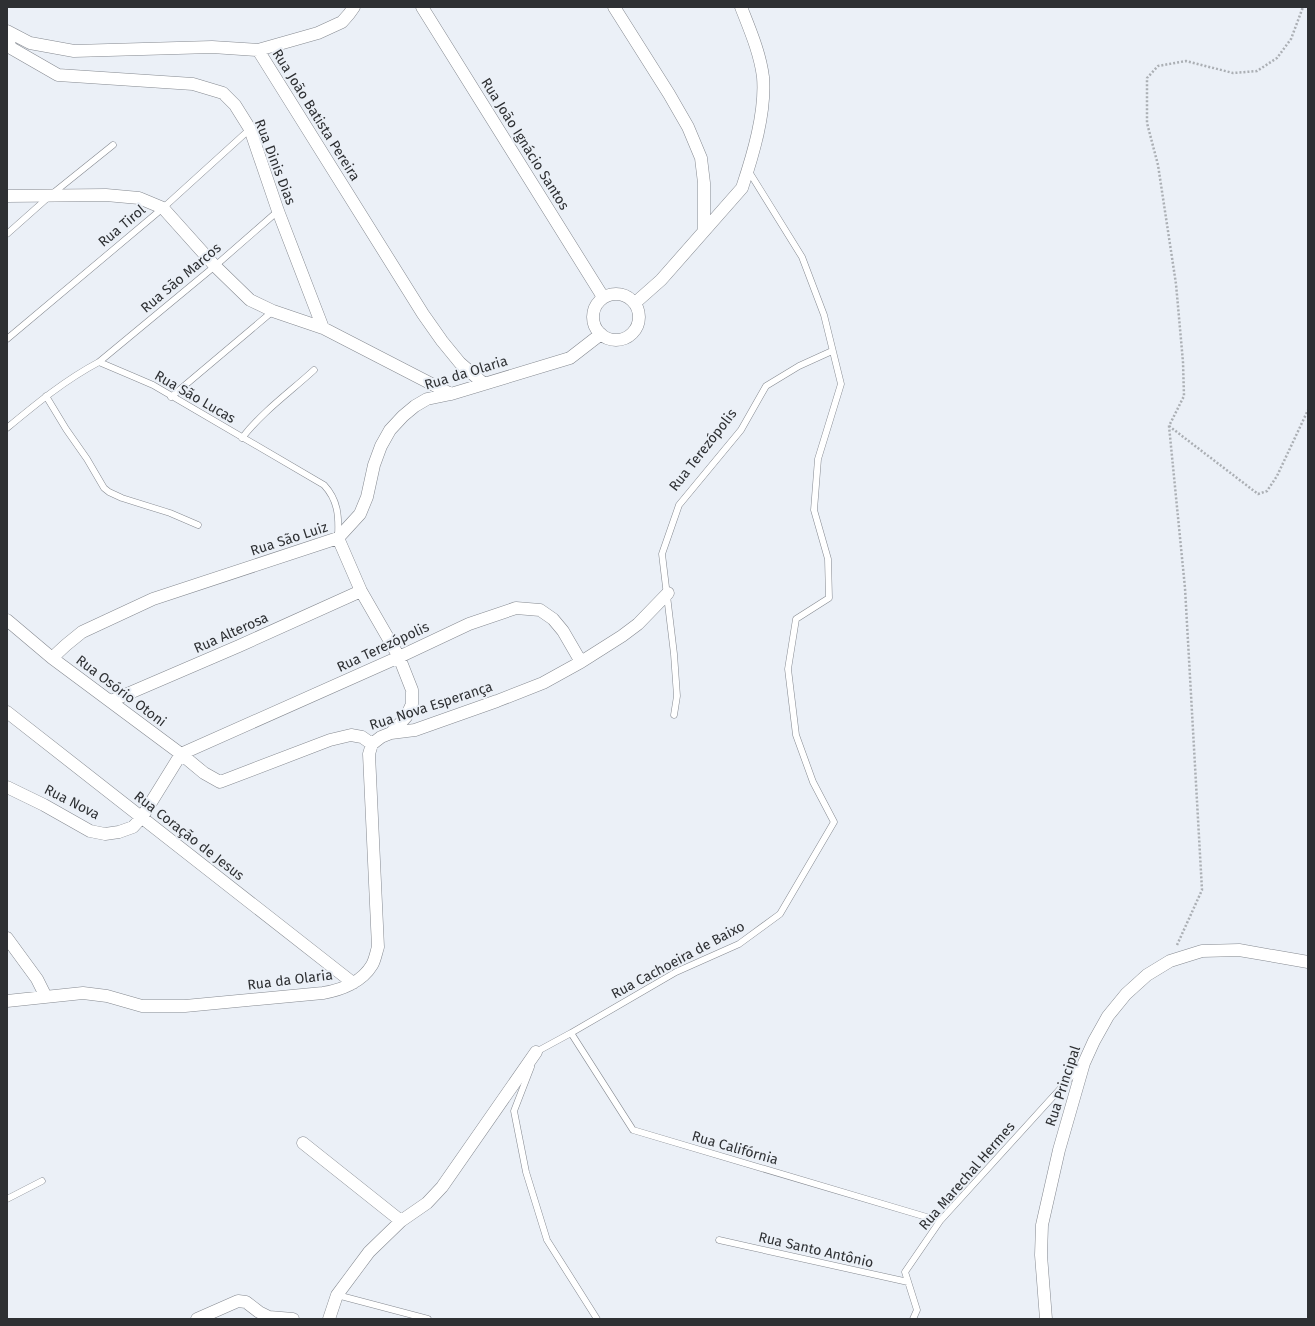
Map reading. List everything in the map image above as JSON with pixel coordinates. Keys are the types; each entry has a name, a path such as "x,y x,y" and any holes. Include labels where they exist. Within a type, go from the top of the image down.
{"street":[{"path":"258,50 318,33 342,22 354,7"},
{"name":"Rua João Ignácio Santos","path":"422,7 603,297"},
{"path":"614,7 669,94 688,127 701,158 704,183 704,230"},
{"path":"635,304 661,280 742,188 763,109 762,77 755,42 741,7"},
{"name":"Rua João Batista Pereira","path":"7,31 30,43 74,51 212,47 258,50 423,314 460,363 483,383"},
{"name":"Rua Dinis Dias","path":"7,38 11,48 58,75 193,84 223,93 235,105 250,129 278,211 323,328"},
{"path":"7,196 52,194 106,195 139,198 163,208 215,266 250,300 273,312 323,328 450,394"},
{"path":"610,294 624,295 635,304 638,310 639,318 634,332 621,339 614,340 600,334 596,328 593,315 598,302 603,297 610,294"},
{"name":"Rua da Olaria","path":"338,538 360,514 367,497 374,465 381,446 390,430 403,416 427,399 450,394 570,358 600,334"},
{"name":"Rua São Luiz","path":"52,658 66,644 82,632 153,599 338,538 362,591 399,657 412,690 412,704 406,717 390,732"},
{"name":"Rua Alterosa","path":"111,701 362,591"},
{"name":"Rua Nova Esperança","path":"220,782 330,740 351,735 362,737 372,744 390,732 415,730 543,683 581,662 622,636 638,624 668,593"},
{"name":"Rua Terezópolis","path":"182,754 469,624 516,608 540,610 553,619 563,631 581,662"},
{"name":"Rua Osório Otoni","path":"7,620 52,658 182,754 204,773 220,782"},
{"name":"Rua Coração de Jesus","path":"7,712 353,983"},
{"name":"Rua da Olaria","path":"7,1001 83,993 107,996 142,1006 185,1006 323,993 340,990 353,983 364,975 372,965 378,947 369,754 372,744"},
{"name":"Rua Nova","path":"7,787 44,805 90,831 105,834 120,832 133,827 142,817 182,754"},
{"path":"7,938 37,979 46,997"},
{"name":"Rua Principal","path":"1046,1319 1041,1255 1042,1225 1059,1150 1084,1063 1108,1016 1126,994 1147,975 1170,961 1202,951 1239,950 1308,962"},
{"path":"329,1319 337,1295 369,1252 401,1221 427,1203 442,1187 536,1052"},
{"path":"303,1143 401,1221"},
{"path":"196,1319 238,1301 246,1302 259,1312 269,1317 293,1319"}],"lane":[{"name":"Rua Tirol","path":"7,339 163,208 250,129"},
{"path":"7,234 52,194 114,145"},
{"path":"748,170 802,256 824,315 832,351"},
{"name":"Rua São Marcos","path":"99,362 215,266 278,211"},
{"path":"171,397 273,312"},
{"name":"Rua Terezópolis","path":"674,715 677,696 674,654 668,593 662,554 679,505 741,430 766,386 799,366 832,351"},
{"name":"Rua Cachoeira de Baixo","path":"536,1052 571,1034 676,972 739,944 780,914 834,822 813,782 796,734 788,669 796,619 829,598 828,560 814,510 818,459 840,384 832,351"},
{"path":"7,428 46,396 77,374 99,362"},
{"name":"Rua São Lucas","path":"99,362 153,385 171,397 324,485 332,494 337,510 339,522 338,538"},
{"path":"242,438 314,370"},
{"path":"46,396 66,429 88,459 104,488 109,492 170,513 198,525"},
{"name":"Rua Califórnia","path":"571,1034 633,1130 940,1221"},
{"path":"536,1052 514,1111 526,1172 547,1240 597,1319"},
{"name":"Rua Marechal Hermes","path":"913,1319 917,1310 905,1272 940,1221 1084,1063"},
{"path":"7,1199 42,1181"},
{"name":"Rua Santo Antônio","path":"719,1240 908,1282"},
{"path":"337,1295 428,1319"}],"path":[{"path":"1170,961 1202,890 1186,588 1169,426 1184,396 1183,362 1176,284 1158,165 1147,123 1147,78 1158,66 1186,61 1233,73 1257,71 1277,58 1291,39 1303,7"},
{"path":"1169,426 1258,494 1267,491 1277,476 1308,410"}]}
